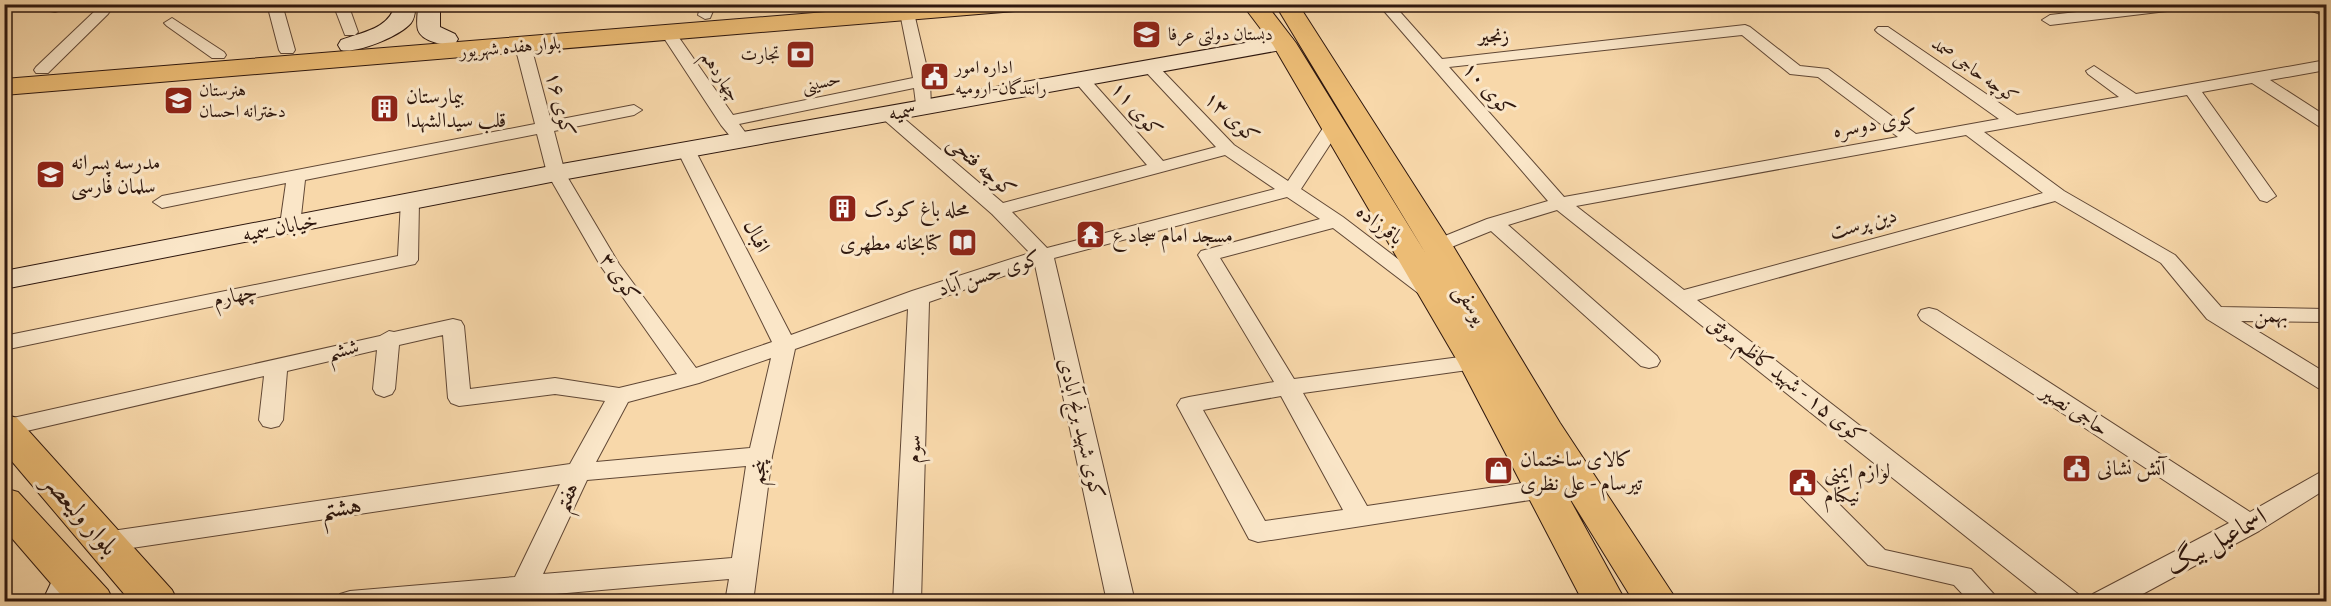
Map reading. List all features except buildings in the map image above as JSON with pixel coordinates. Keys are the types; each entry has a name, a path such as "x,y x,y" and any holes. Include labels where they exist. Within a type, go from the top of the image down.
{"main road":[{"name":"بلوار هفده شهریور","path":"4,73 287,50 349,39 447,39 707,10 846,4"},
{"name":"بلوار هفده شهریور","path":"4,87 1015,4"},
{"name":"یوسفی","path":"1277,18 1333,126 1475,362 1658,602"},
{"name":"یوسفی","path":"1277,18 1437,246 1530,434 1543,489 1605,602"},
{"name":"بلوار ولیعصر","path":"5,428 157,602"},
{"path":"4,502 76,594"}],"street":[{"path":"53,4 55,8 71,4"},
{"path":"274,4 287,50"},
{"path":"340,4 349,39 393,28 403,19 406,4"},
{"path":"429,4 429,30 447,39"},
{"name":"کوی ۱۰","path":"1385,4 1560,203"},
{"path":"2050,21 2192,4"},
{"path":"2306,4 2326,12"},
{"path":"42,70 103,11"},
{"path":"907,14 922,81 923,108"},
{"name":"سمیه","path":"556,173 1151,68 1277,18"},
{"path":"172,23 218,55"},
{"path":"1437,64 1745,30 1796,71 1822,72 1912,140"},
{"name":"کوچه حاجی صمد","path":"1883,30 2014,121"},
{"name":"چهاردهم","path":"669,32 727,121 743,140"},
{"name":"کوی ۱۶","path":"523,46 556,173"},
{"name":"کوی دوسره","path":"1437,246 1494,223 1560,203 2326,65"},
{"name":"کوی ۱۳","path":"1151,68 1228,149 1291,190"},
{"path":"2094,71 2132,99"},
{"path":"2254,77 2326,123"},
{"name":"کوی ۱۱","path":"1082,80 1159,168"},
{"name":"حسینی","path":"727,121 922,81"},
{"path":"2191,89 2267,196"},
{"path":"162,202 634,110"},
{"name":"کوچه فتحی","path":"888,114 999,210 1042,255"},
{"path":"1291,190 1333,126"},
{"path":"1969,129 2057,195 2168,259 2215,314 2326,383"},
{"path":"999,210 1228,149"},
{"name":"اقبال","path":"686,150 785,345"},
{"name":"خیابان سمیه","path":"4,280 556,173"},
{"name":"کوی ۳","path":"556,173 610,265 691,378"},
{"path":"290,225 296,176"},
{"name":"باقرزاده","path":"1291,190 1438,298"},
{"name":"کوی حسن آباد","path":"620,396 691,378 919,296 1042,255 1291,190"},
{"name":"دین پرست","path":"1682,297 2057,195"},
{"name":"چهارم","path":"4,343 408,260 410,201"},
{"name":"کوی ۱۵ - شهید کاظم موثق","path":"1560,203 2068,602"},
{"path":"1336,221 1208,255 1288,387 1359,515"},
{"path":"1494,223 1649,361"},
{"name":"کوی شهید برنج آبادی","path":"1042,255 1122,602"},
{"name":"سوم","path":"907,602 919,296"},
{"name":"بهمن","path":"2215,314 2326,315"},
{"name":"حاجی نصیر","path":"1929,315 2250,524"},
{"name":"ششم","path":"5,428 389,338 453,326 459,398 555,386 620,396"},
{"path":"384,389 389,338"},
{"name":"پنجم","path":"739,602 760,456 785,345"},
{"path":"1475,362 1288,387 1189,405 1258,532 1543,489"},
{"path":"271,420 277,364"},
{"name":"هفتم","path":"520,595 578,472 620,396"},
{"name":"هشتم","path":"105,542 578,472 760,456"},
{"name":"اسماعیل بیگ","path":"2103,602 2250,524 2326,478"},
{"path":"1803,483 1877,558 1962,576 1988,602"},
{"path":"350,602 520,595 745,567"}],"place":[{"name":"دبستان دولتی عرفا","path":"1147,34"},
{"name":"تجارت","path":"801,54"},
{"name":"اداره امور رانندگان-ارومیه","path":"934,77"},
{"name":"هنرستان دخترانه احسان","path":"178,100"},
{"name":"بیمارستان قلب سیدالشهدا","path":"385,108"},
{"name":"مدرسه پسرانه سلمان فارسی","path":"50,174"},
{"name":"محله باغ کودک","path":"843,209"},
{"name":"مسجد امام سجاد ع","path":"1091,235"},
{"name":"کتابخانه مطهری","path":"963,243"},
{"name":"آتش نشانی","path":"2076,468"},
{"name":"کالای ساختمان تیرسام - علی نظری","path":"1499,471"},
{"name":"لوازم ایمنی نیکنام","path":"1803,483"}],"district":[{"name":"زنجیر","path":"1494,36"}]}
